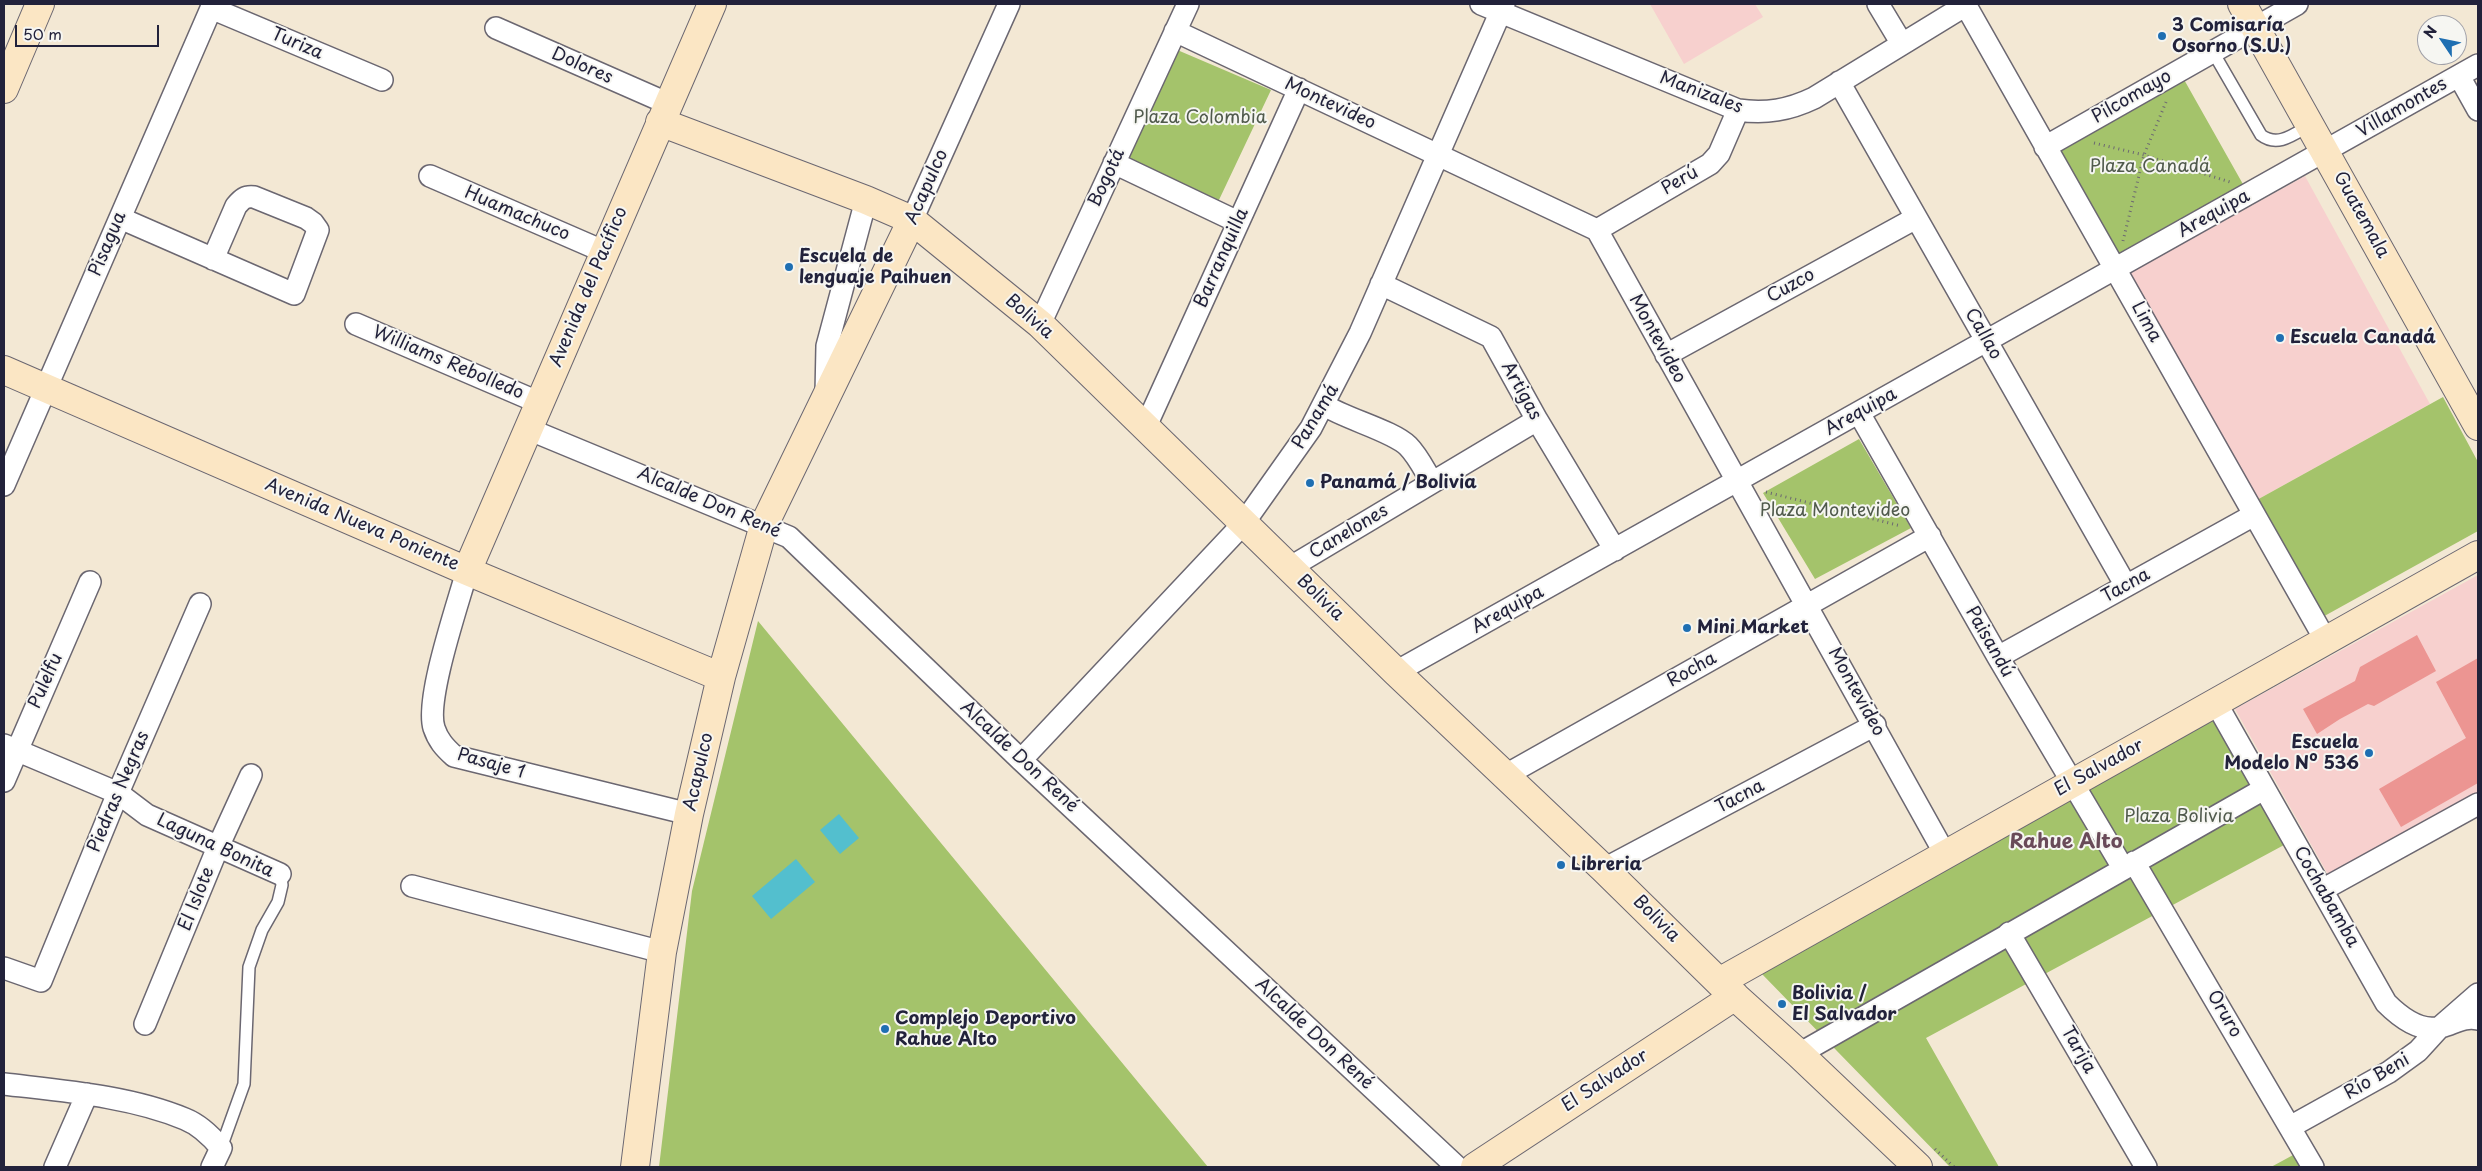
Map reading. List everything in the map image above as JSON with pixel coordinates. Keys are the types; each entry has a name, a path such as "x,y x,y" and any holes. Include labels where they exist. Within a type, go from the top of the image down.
{"street":[{"path":"4,89 40,4"},
{"name":"Avenida del Pacífico","path":"467,571 712,4"},
{"name":"Acapulco","path":"635,1167 662,952 689,814 721,677 764,525 912,220 1009,4"},
{"name":"Bogotá","path":"1040,324 1188,4"},
{"name":"Manizales","path":"1481,4 1502,8 1738,110 1756,112 1787,109 1814,98 1965,4"},
{"path":"1878,4 1902,44"},
{"name":"Lima","path":"1965,4 2326,641"},
{"name":"Guatemala","path":"2242,4 2478,426"},
{"name":"Pilcomayo","path":"2045,147 2297,4"},
{"name":"Turiza","path":"212,6 382,80"},
{"name":"Pisagua","path":"4,485 212,6"},
{"name":"Panamá","path":"1021,760 1243,524 1289,461 1324,404 1360,334 1502,8"},
{"name":"Dolores","path":"496,28 664,113"},
{"name":"Montevideo","path":"1175,32 1597,230 1946,854"},
{"name":"Villamontes","path":"2326,152 2478,65"},
{"path":"2459,76 2478,110"},
{"name":"Callao","path":"1839,82 2126,586"},
{"name":"Barranquilla","path":"1146,426 1299,89"},
{"name":"Perú","path":"1597,230 1710,164 1719,154 1738,110"},
{"name":"Bolivia","path":"664,113 912,220 1040,324 1396,672 1506,775 1727,989 1799,1054 1918,1167"},
{"name":"Arequipa","path":"1396,672 2326,152"},
{"path":"1114,163 1238,222"},
{"name":"Huamachuco","path":"430,176 604,252"},
{"path":"120,218 213,259 294,294 318,230 306,218 248,196 242,199 236,206 213,259"},
{"name":"Acapulco","path":"826,394 827,346 866,200"},
{"name":"Cuzco","path":"1666,355 1916,218"},
{"name":"Artigas","path":"1382,284 1492,337 1537,420 1615,550"},
{"name":"Williams Rebolledo","path":"356,324 540,403"},
{"name":"Avenida Nueva Poniente","path":"4,370 467,571 721,677"},
{"path":"1324,404 1338,414 1397,439 1408,446 1432,482"},
{"name":"Paisandú","path":"1859,413 2071,784 2128,865"},
{"name":"Canelones","path":"1289,568 1537,420"},
{"name":"Alcalde Don René","path":"528,429 764,525 788,537 1021,760 1457,1167"},
{"name":"Tacna","path":"1998,658 2254,515"},
{"name":"Rocha","path":"1506,775 1930,536"},
{"name":"El Salvador","path":"1475,1167 1727,989 1946,854 2478,555"},
{"name":"Pasaje 1","path":"467,571 434,694 434,726 442,745 454,756 689,814"},
{"name":"Pulelfu","path":"4,781 10,748 90,582"},
{"name":"Piedras Negras","path":"4,968 42,981 118,794 200,604"},
{"name":"Cochabamba","path":"2216,703 2386,1003 2395,1012 2416,1026 2439,1028 2468,1017 2478,1019"},
{"name":"Tacna","path":"1604,869 1875,726"},
{"name":"Laguna Bonita","path":"10,748 118,794 147,815 280,874"},
{"name":"El Islote","path":"145,1024 218,846 251,775"},
{"path":"1799,1054 2264,789"},
{"path":"2322,890 2478,804"},
{"name":"Oruro","path":"2128,865 2313,1167"},
{"path":"412,886 662,952"},
{"name":"Tarija","path":"2009,933 2146,1167"},
{"name":"Río Beni","path":"2290,1127 2389,1072 2418,1051 2439,1028 2478,994"},
{"path":"4,1084 87,1094 138,1105 186,1119 208,1132 216,1158"},
{"path":"55,1167 87,1094"}],"lane":[{"path":"2213,52 2261,135 2270,141 2277,142 2310,125"},
{"name":"Laguna Bonita","path":"216,1158 244,1084 249,967 262,930 278,902 282,885 280,874"}],"path":[{"path":"2116,269 2144,155 2178,72"},
{"path":"2064,136 2144,155 2256,190"},
{"path":"1738,481 1766,492 1911,528 1930,536"}],"shaded area":[{"path":"1650,4 1755,4 1763,17 1684,64"},
{"name":"Escuela Canadá","path":"2305,176 2430,404 2255,501 2130,273"},
{"name":"Escuela Modelo Nº 536","path":"2478,575 2478,796 2331,880 2235,709"}],"green space":[{"name":"Plaza Colombia","path":"1175,49 1271,90 1218,202 1123,156"},
{"name":"Plaza Canadá","path":"2182,76 2244,186 2118,258 2056,148"},
{"path":"2443,397 2478,462 2478,531 2319,619 2255,501"},
{"name":"Plaza Montevideo","path":"1859,439 1911,528 1815,579 1763,493"},
{"name":"Complejo Deportivo Rahue Alto","path":"758,621 1208,1167 659,1167 692,891"},
{"name":"Plaza Bolivia","path":"2209,713 2284,845 1926,1038 1999,1167 1950,1167 1761,973"},
{"path":"2295,1154 2302,1167 2271,1167"}],"water":[{"path":"839,814 859,838 840,854 820,830"},
{"path":"796,859 815,882 771,919 752,896"}],"building":[{"path":"2417,635 2436,671 2374,706 2368,704 2317,734 2303,709 2355,681 2360,667"},
{"path":"2478,658 2478,783 2401,827 2379,789 2466,738 2436,682"}],"place":[{"name":"3 Comisaría Osorno (S.U.)","path":"2162,36"},
{"name":"Escuela de lenguaje Paihuen","path":"789,267"},
{"name":"Escuela Canadá","path":"2280,338"},
{"name":"Panamá / Bolivia","path":"1310,483"},
{"name":"Mini Market","path":"1687,628"},
{"name":"Escuela Modelo Nº 536","path":"2369,753"},
{"name":"Libreria","path":"1561,865"},
{"name":"Bolivia / El Salvador","path":"1782,1004"},
{"name":"Complejo Deportivo Rahue Alto","path":"885,1029"}],"district":[{"name":"Rahue Alto","path":"2066,842"}]}
